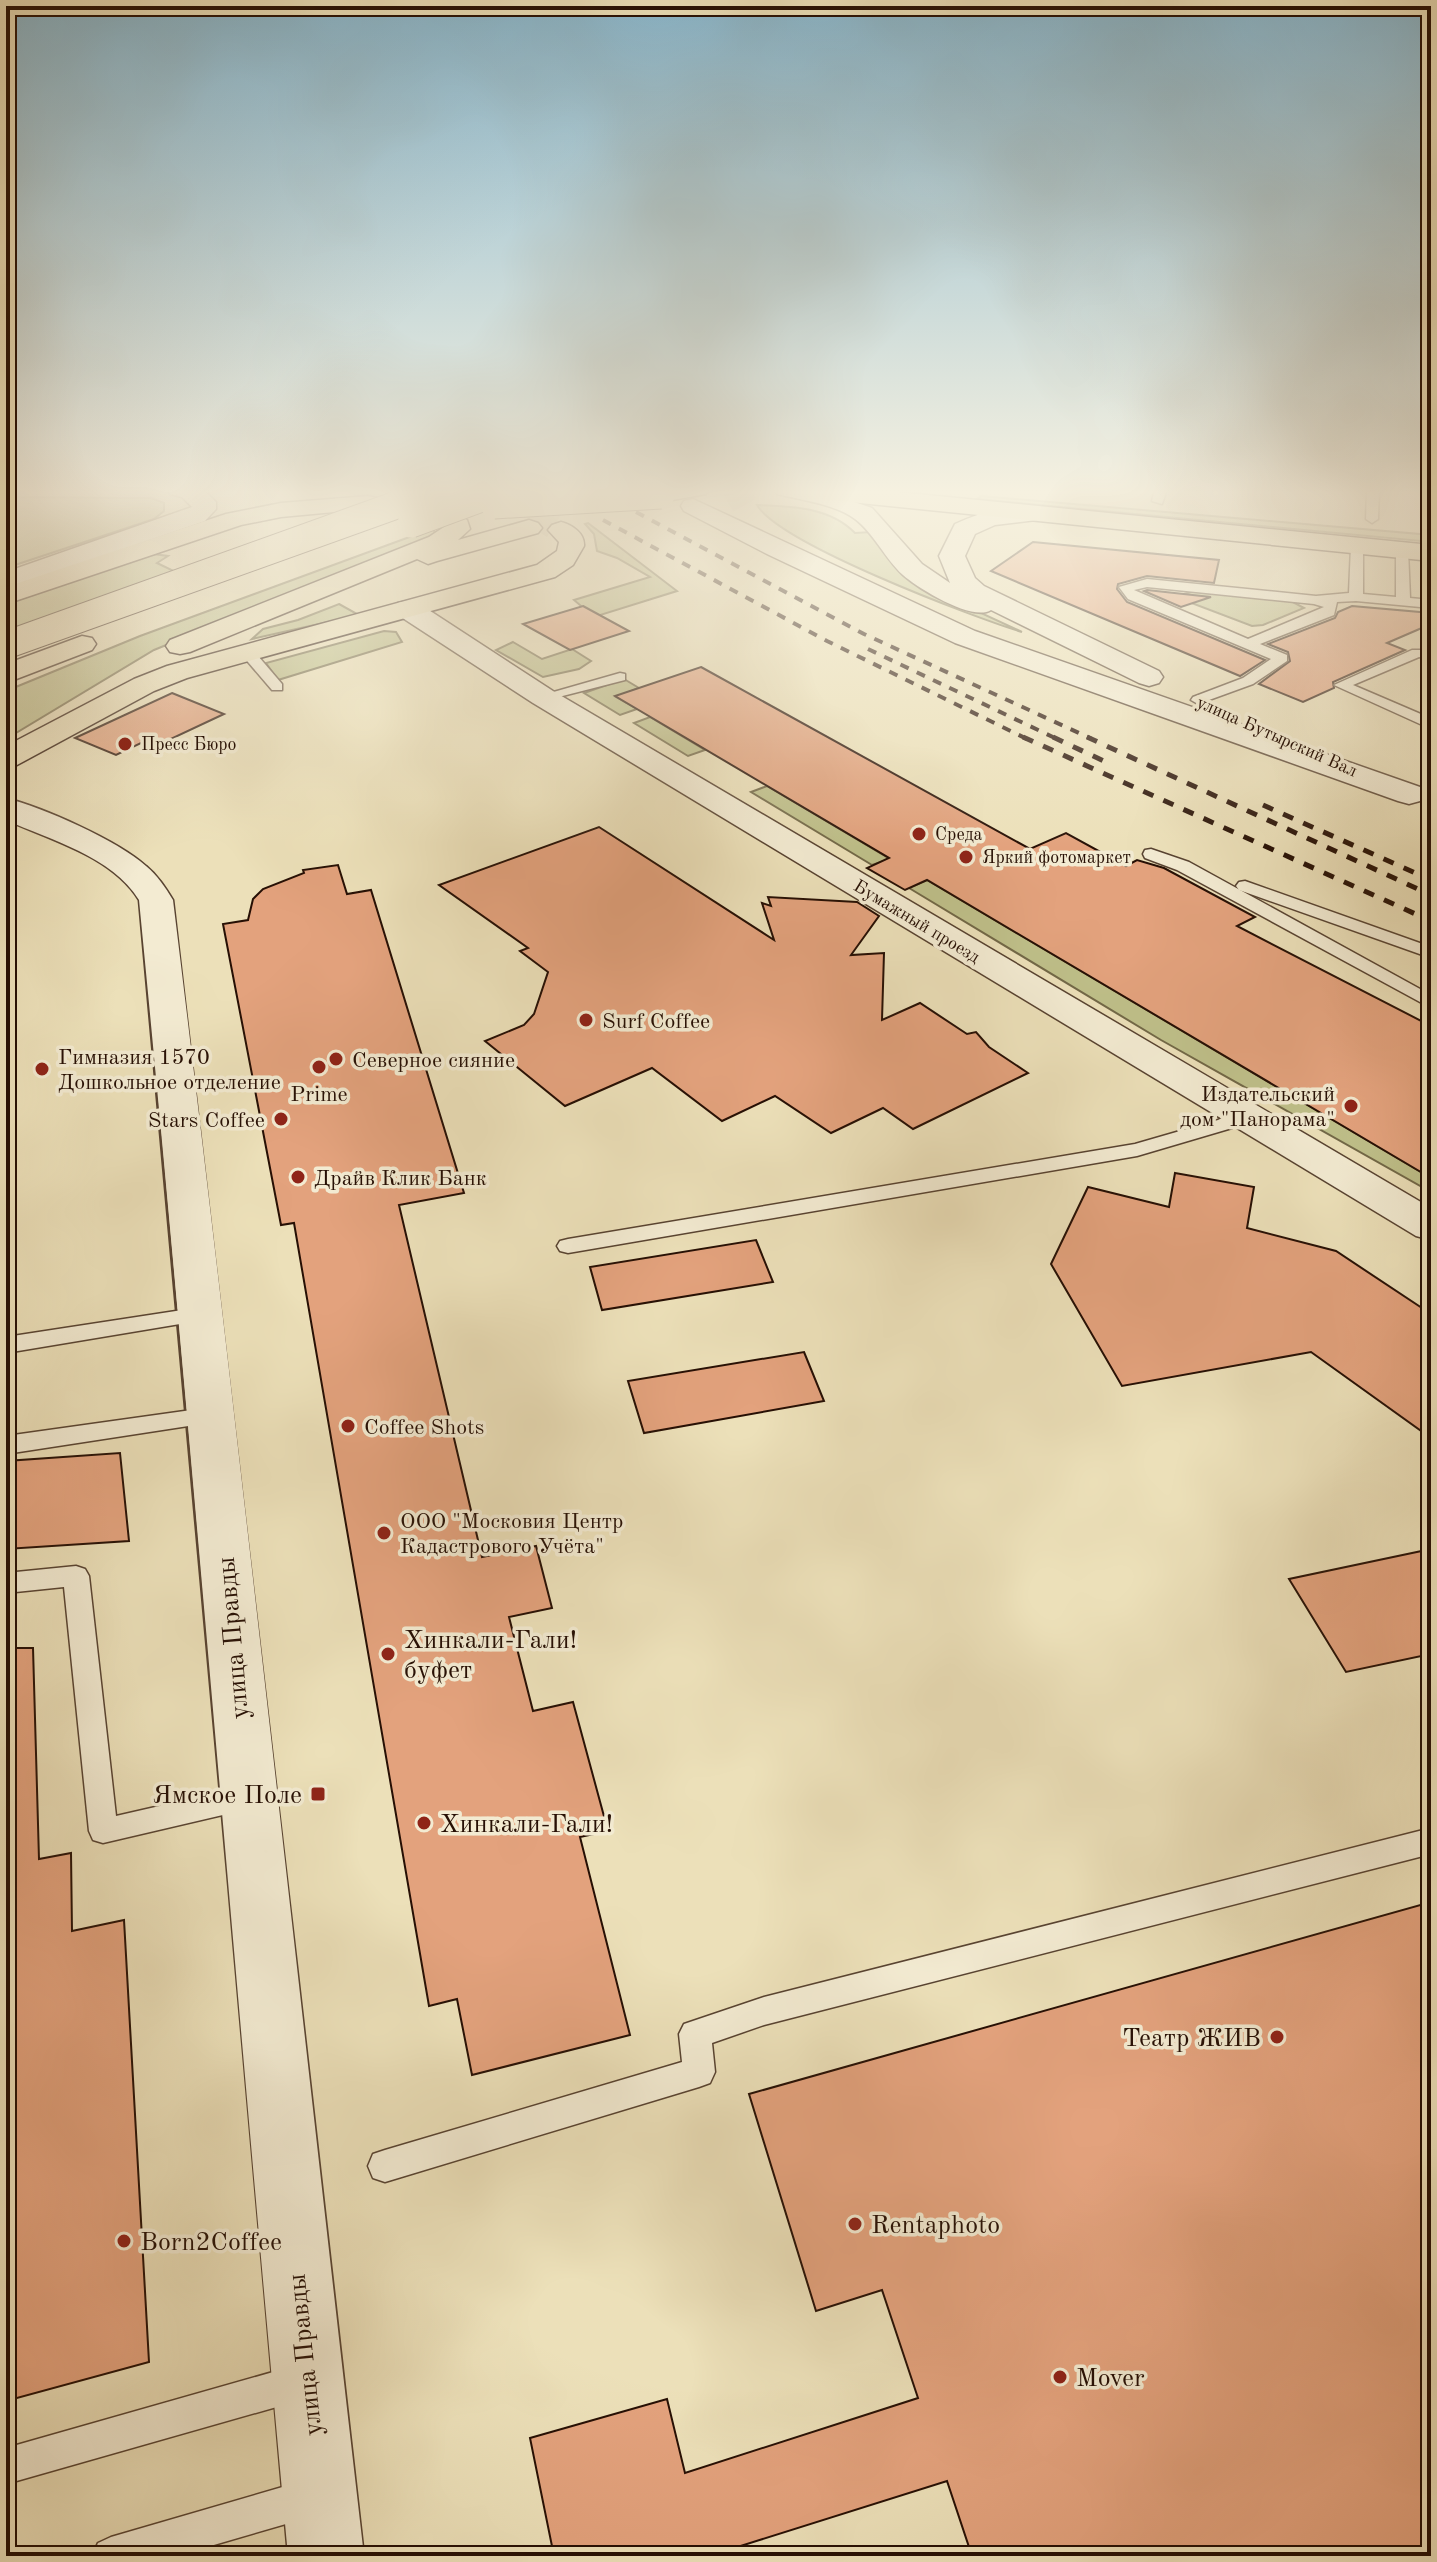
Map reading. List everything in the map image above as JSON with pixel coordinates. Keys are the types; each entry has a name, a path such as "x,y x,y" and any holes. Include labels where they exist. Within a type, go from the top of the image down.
{"main road":[{"path":"6,645 108,609"},
{"path":"6,674 189,609"},
{"path":"6,743 193,640 272,609"},
{"path":"93,711 158,668 206,644 295,609"},
{"path":"6,758 93,711 169,675 408,609"}],"street":[{"name":"Бумажный проезд","path":"408,609 543,697 1431,1226"},
{"path":"904,609 965,637 1420,799"},
{"path":"939,609 964,620 1198,700"},
{"path":"984,609 1034,632 1123,665"},
{"path":"1009,609 1123,665"},
{"name":"улица Бутырский Вал","path":"1123,665 1420,799"},
{"name":"улица Правды","path":"6,808 129,867 151,888 156,900 213,1415 247,1798 322,2526"}],"lane":[{"path":"1163,609 1282,658 1248,681 1198,700"},
{"path":"1248,644 1329,612 1330,609"},
{"path":"247,652 277,687"},
{"path":"1425,721 1341,685 1417,653 1431,654"},
{"path":"543,697 620,677"},
{"path":"1151,854 1431,953"},
{"path":"1183,866 1431,1002"},
{"path":"568,1246 1137,1150 1225,1124 1240,1115"},
{"path":"6,1345 202,1314"},
{"path":"6,1445 213,1415"},
{"path":"6,1583 76,1576 103,1831 247,1798"},
{"path":"385,2166 699,2072 695,2034 764,2011 1431,1841"},
{"path":"6,2466 307,2381"},
{"path":"111,2556 322,2526"}],"green space":[{"path":"6,609 76,609 6,633"},
{"path":"215,609 255,609 154,650 6,739 6,691"},
{"path":"327,609 347,609 359,615 252,639 263,629"},
{"path":"584,609 621,609 594,617"},
{"path":"956,609 971,609 1022,632"},
{"path":"1206,609 1303,609 1263,625 1252,626"},
{"path":"384,631 396,632 402,642 278,680 266,663"},
{"path":"513,642 542,659 572,649 591,661 579,669 543,677 496,650"},
{"path":"624,679 639,688 616,697 637,709 620,715 584,693"},
{"path":"650,717 705,750 688,756 634,723"},
{"path":"767,786 890,859 872,865 751,792"},
{"path":"927,880 1431,1178 1431,1192 1161,1040 909,888"}],"building":[{"path":"574,609 588,609 629,631 570,650 523,624"},
{"path":"1080,609 1143,609 1265,660 1240,676"},
{"path":"1346,609 1381,609 1431,613 1431,624 1387,643 1405,650 1333,682 1334,688 1303,702 1259,684 1290,661 1288,652 1268,644 1335,618 1338,612"},
{"path":"701,667 1030,849 1066,833 1126,866 1137,860 1164,868 1255,917 1237,926 1431,1026 1431,1178 927,880 905,890 867,868 889,858 615,696"},
{"path":"172,693 224,714 156,746 145,741 116,755 75,738"},
{"path":"599,827 774,940 762,903 771,906 768,897 857,902 879,916 851,955 884,953 882,1020 920,1003 967,1034 976,1032 989,1047 1028,1073 913,1129 883,1108 831,1133 775,1096 722,1121 652,1068 565,1106 485,1041 524,1025 534,1014 548,972 520,951 528,948 439,885"},
{"path":"338,865 347,894 371,890 464,1193 399,1205 482,1557 536,1546 552,1608 509,1617 533,1711 573,1702 608,1831 580,1837 630,2035 472,2075 457,1999 429,2006 294,1223 281,1225 223,924 248,920 253,899 263,889 304,873 303,870"},
{"path":"1175,1173 1254,1187 1247,1228 1336,1251 1431,1314 1431,1438 1311,1352 1122,1386 1051,1264 1088,1187 1169,1207"},
{"path":"756,1240 773,1282 602,1310 590,1267"},
{"path":"804,1352 824,1401 644,1433 628,1381"},
{"path":"120,1453 129,1541 6,1549 6,1461"},
{"path":"1431,1549 1431,1654 1346,1672 1289,1579"},
{"path":"6,1648 33,1648 39,1859 71,1853 72,1931 124,1920 149,2362 6,2401"},
{"path":"1431,1902 1431,2556 972,2556 947,2481 731,2549 732,2556 554,2556 530,2438 667,2399 685,2473 918,2398 882,2290 816,2311 749,2094"}],"railway":[{"path":"767,609 1027,739"},
{"path":"816,609 864,634 1092,739"},
{"path":"868,649 1057,739"},
{"path":"1023,737 1431,921"},
{"path":"1053,737 1110,764"},
{"path":"1087,737 1431,895"},
{"path":"1263,805 1431,880"}],"place":[{"name":"Пресс Бюро","path":"125,744"},
{"name":"Среда","path":"919,834"},
{"name":"Яркий фотомаркет","path":"966,857"},
{"name":"Surf Coffee","path":"586,1020"},
{"name":"Северное сияние","path":"336,1059"},
{"name":"Prime","path":"319,1067"},
{"name":"Гимназия 1570 Дошкольное отделение","path":"42,1069"},
{"name":"Издательский дом \"Панорама\"","path":"1351,1106"},
{"name":"Stars Coffee","path":"281,1119"},
{"name":"Драйв Клик Банк","path":"298,1177"},
{"name":"Coffee Shots","path":"348,1426"},
{"name":"ООО \"Московия Центр Кадастрового Учёта\"","path":"384,1533"},
{"name":"Хинкали-Гали! буфет","path":"388,1654"},
{"name":"Ямское Поле","path":"318,1794"},
{"name":"Хинкали-Гали!","path":"424,1823"},
{"name":"Театр ЖИВ","path":"1277,2037"},
{"name":"Rentaphoto","path":"855,2224"},
{"name":"Born2Coffee","path":"124,2241"},
{"name":"Mover","path":"1060,2377"}]}
